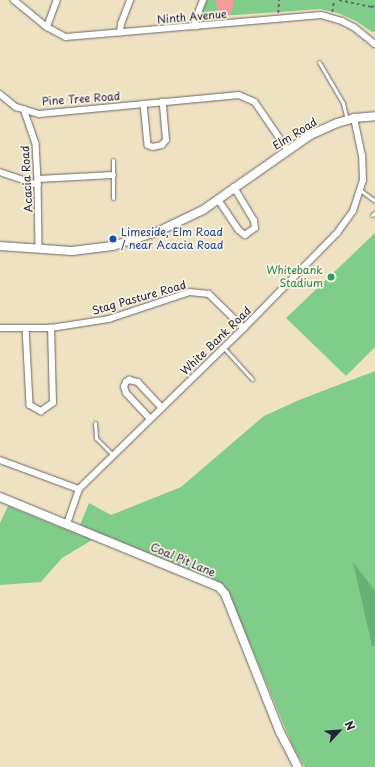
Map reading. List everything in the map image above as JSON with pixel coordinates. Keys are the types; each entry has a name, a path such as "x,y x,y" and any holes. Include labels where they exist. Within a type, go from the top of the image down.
{"street":[{"name":"Ninth Avenue","path":"14,0 47,27 66,37 196,27 321,15 354,27 375,44"},
{"path":"47,27 57,0"},
{"path":"120,33 121,24 130,0"},
{"path":"196,27 195,21 203,0"},
{"name":"Pine Tree Road","path":"0,94 16,107 39,114 239,95 255,102 288,150"},
{"path":"144,104 148,145 153,147 162,145 166,140 163,102"},
{"name":"Acacia Road","path":"24,109 36,143 39,249"},
{"name":"Elm Road","path":"0,246 72,251 112,246 159,231 203,210 310,135 351,119 375,116"},
{"name":"White Bank Road","path":"79,489 224,348 337,233 353,211 363,181 362,156 351,119"},
{"path":"0,172 38,182 113,175"},
{"path":"218,199 239,230 246,234 255,228 254,221 234,188"},
{"name":"Stag Pasture Road","path":"0,328 51,328 109,319 190,292 209,294 244,328"},
{"path":"26,328 30,406 41,411 52,403 51,328"},
{"path":"150,419 126,393 124,386 126,382 129,380 138,382 162,408"},
{"path":"0,460 79,489 67,524"},
{"name":"Coal Pit Lane","path":"0,497 219,587 225,594 280,732 298,767"}],"lane":[{"path":"319,62 351,119"},
{"path":"113,160 113,198"},
{"path":"360,190 375,201"},
{"path":"224,348 252,379"},
{"path":"95,422 96,438 114,455"}],"path":[{"path":"278,19 279,0"},
{"path":"331,18 334,0"},
{"path":"339,0 371,7 375,6"}],"green space":[{"path":"207,0 375,0 375,31 372,32 356,21 338,13 320,9 207,17 201,14"},
{"path":"375,233 375,347 346,376 286,318"},
{"path":"375,371 375,767 305,767 294,749 227,589 218,581 80,525 89,503 111,515 181,487 264,416 299,400"},
{"path":"8,506 92,540 62,558 41,582 0,585 0,523"},
{"path":"353,562 375,591 375,646 372,646"}],"building":[{"path":"216,0 233,0 233,10 230,10 231,15 221,16 220,11 217,11"}],"place":[{"name":"Limeside, Elm Road / near Acacia Road","path":"113,239"},
{"name":"Whitebank Stadium","path":"331,277"}]}
